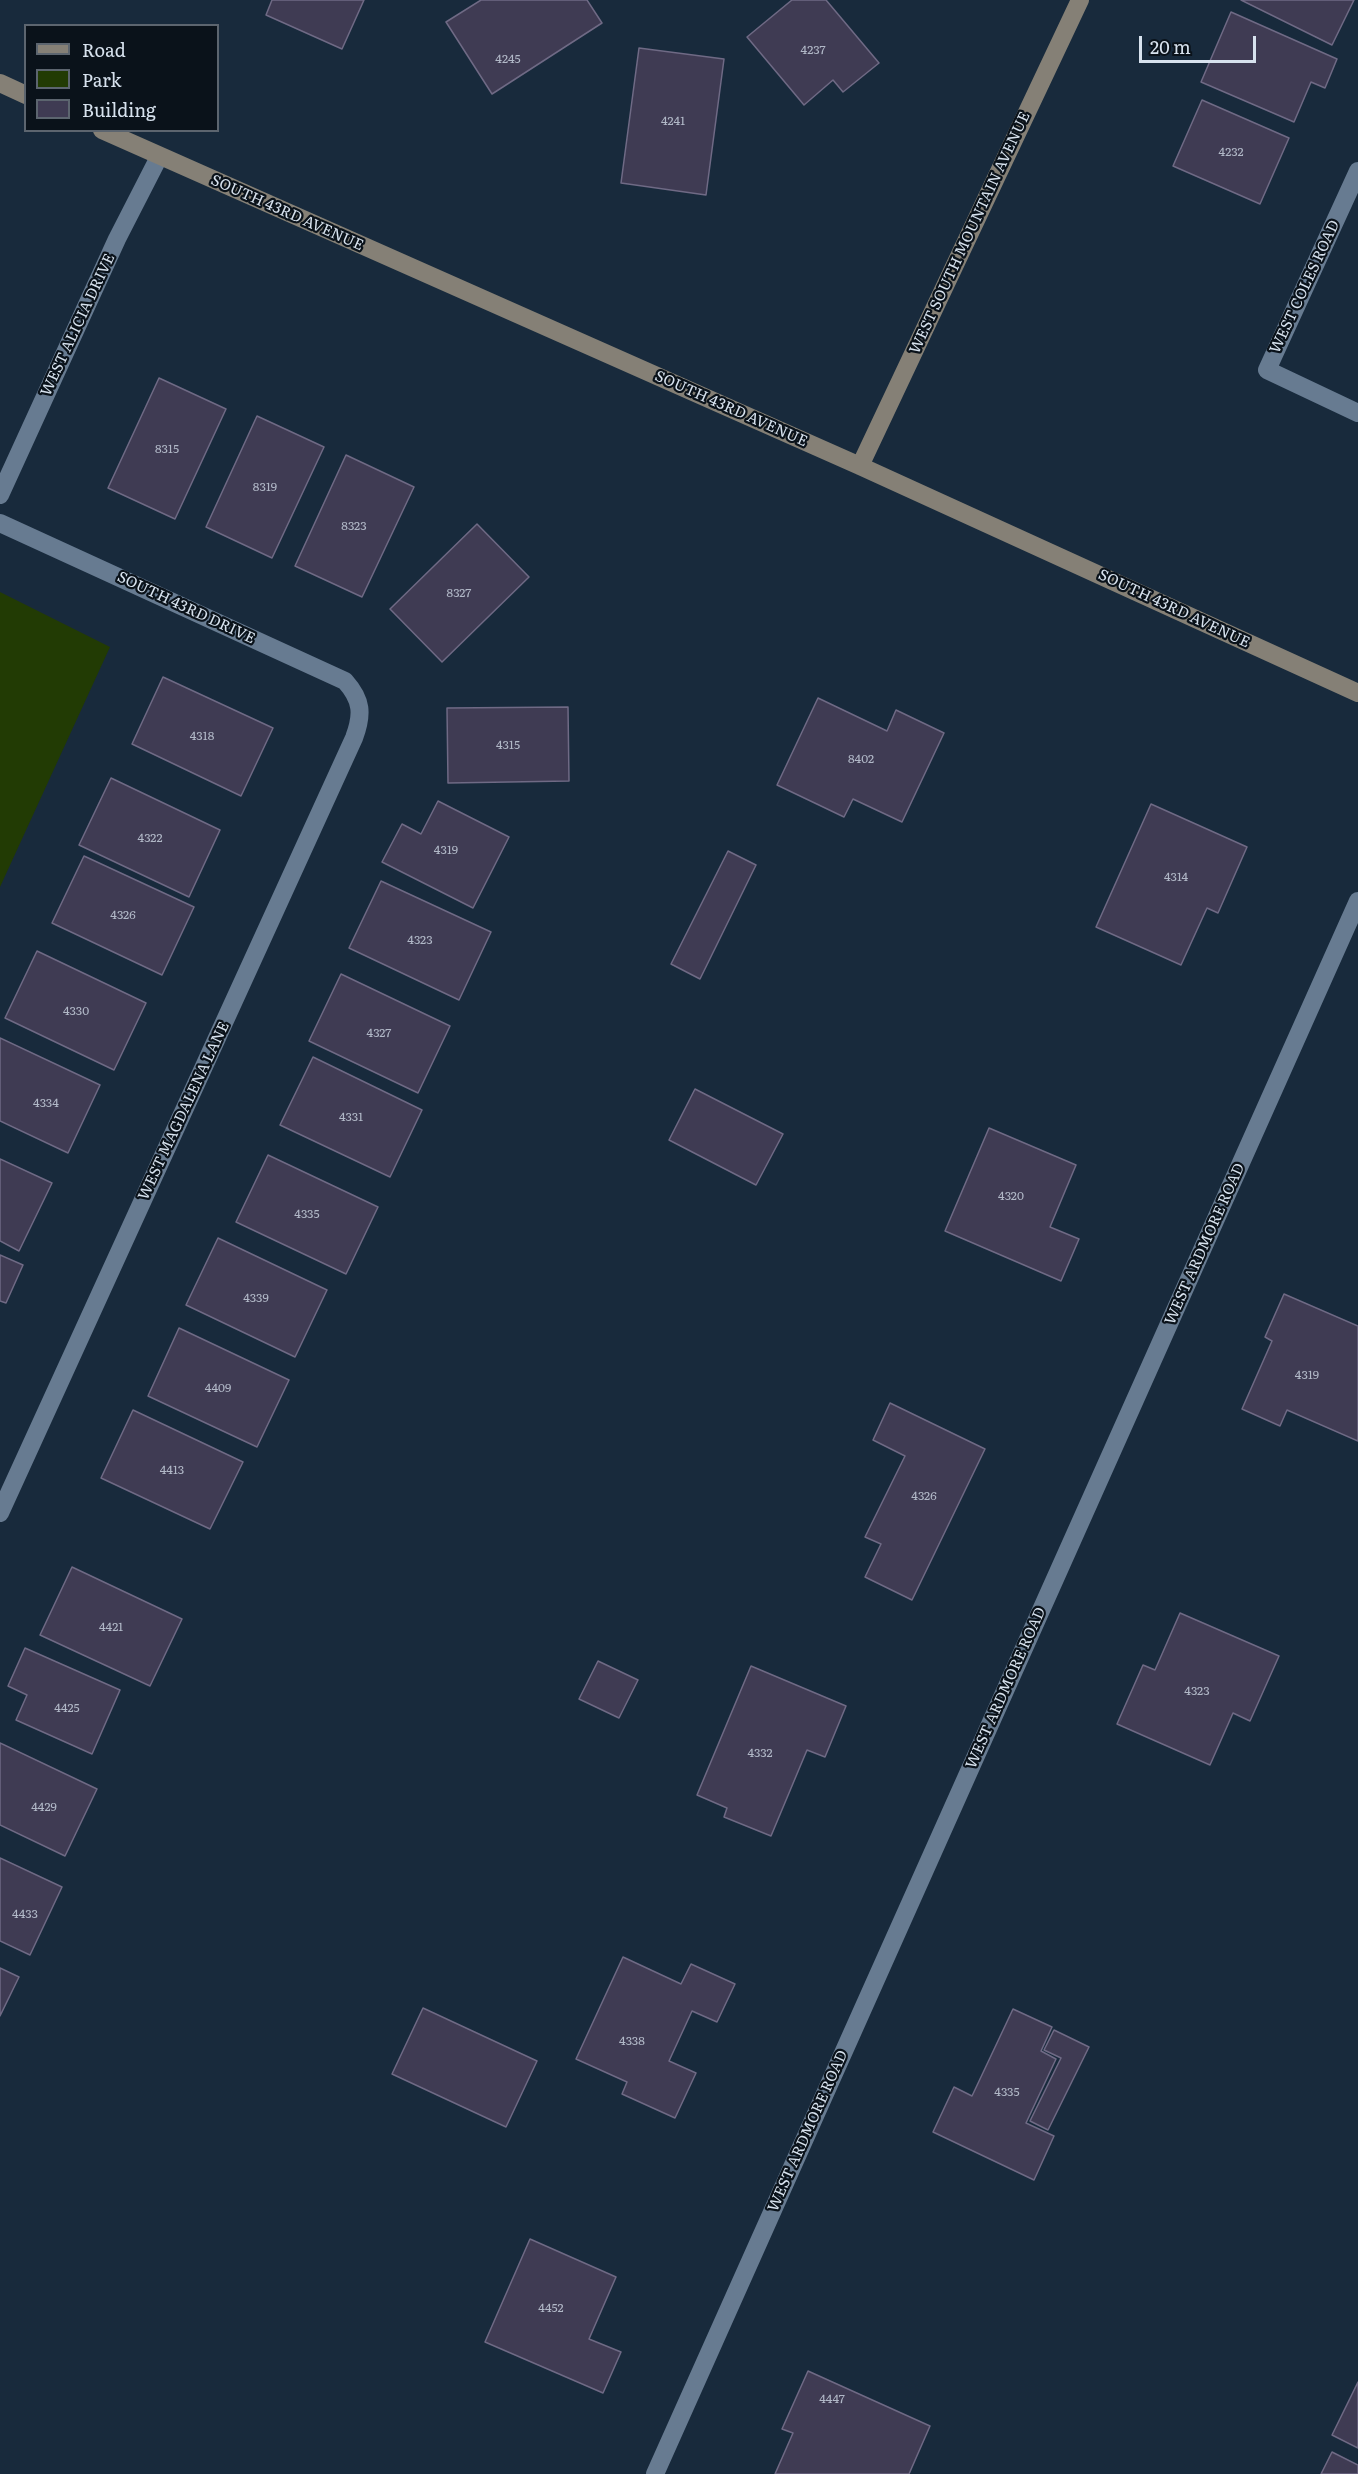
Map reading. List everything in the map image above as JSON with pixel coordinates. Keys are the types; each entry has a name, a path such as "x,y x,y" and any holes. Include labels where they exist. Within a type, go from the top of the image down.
{"street":[{"name":"WEST SOUTH MOUNTAIN AVENUE","path":"860,466 1080,0"},
{"path":"0,83 24,94"},
{"name":"SOUTH 43RD AVENUE","path":"106,132 860,466 1358,693"},
{"name":"WEST ALICIA DRIVE","path":"0,495 117,239 159,157"},
{"name":"WEST COLES ROAD","path":"1358,171 1267,370 1358,413"},
{"name":"SOUTH 43RD DRIVE","path":"0,523 345,681 356,692 361,706"},
{"name":"WEST MAGDALENA LANE","path":"0,1513 354,738 360,723 361,706"},
{"name":"WEST ARDMORE ROAD","path":"655,2474 1358,901"}],"green space":[{"path":"0,592 110,647 0,887"}],"building":[{"path":"272,0 364,0 342,49 266,15"},
{"path":"481,0 587,0 602,23 492,94 446,22"},
{"path":"792,0 826,0 879,63 843,92 833,80 804,105 747,37"},
{"path":"1241,0 1354,0 1332,45"},
{"path":"1231,12 1337,59 1325,88 1311,82 1294,122 1201,82"},
{"path":"639,48 724,59 706,195 621,183"},
{"path":"1202,100 1289,138 1260,204 1173,166"},
{"path":"159,378 226,409 175,519 108,488"},
{"path":"257,416 324,447 272,558 206,527"},
{"path":"346,455 414,487 362,597 295,566"},
{"path":"477,524 529,577 442,662 390,609"},
{"path":"163,677 273,728 241,796 132,744"},
{"path":"818,698 887,731 896,710 944,733 902,822 853,799 844,817 777,785"},
{"path":"568,707 569,781 448,783 447,708"},
{"path":"111,778 220,830 189,897 79,845"},
{"path":"438,801 509,837 473,908 382,862 402,824 421,834"},
{"path":"1151,804 1247,847 1218,913 1207,908 1181,965 1096,927"},
{"path":"728,851 756,865 700,979 671,964"},
{"path":"84,856 194,907 162,975 52,923"},
{"path":"381,881 491,932 459,1000 349,948"},
{"path":"37,951 146,1003 114,1070 5,1018"},
{"path":"341,974 450,1026 418,1093 309,1041"},
{"path":"0,1038 100,1085 68,1153 0,1121"},
{"path":"313,1057 422,1110 390,1177 280,1125"},
{"path":"695,1089 783,1134 756,1185 669,1140"},
{"path":"989,1128 1076,1165 1050,1227 1079,1239 1061,1281 945,1231"},
{"path":"268,1155 378,1207 346,1274 236,1222"},
{"path":"0,1159 52,1183 19,1251 0,1241"},
{"path":"218,1238 327,1290 295,1357 186,1305"},
{"path":"0,1255 23,1265 6,1303 0,1301"},
{"path":"1284,1294 1358,1326 1358,1441 1287,1410 1280,1426 1242,1409 1272,1341 1265,1337"},
{"path":"179,1328 289,1380 257,1447 148,1396"},
{"path":"890,1403 985,1449 912,1600 865,1577 881,1544 865,1537 905,1456 873,1440"},
{"path":"133,1410 243,1462 210,1529 101,1478"},
{"path":"72,1567 182,1619 150,1686 40,1635"},
{"path":"1180,1613 1279,1656 1250,1721 1233,1713 1210,1765 1117,1724 1143,1665 1155,1670"},
{"path":"25,1648 120,1690 92,1754 16,1720 27,1695 8,1686"},
{"path":"598,1661 638,1680 619,1718 579,1699"},
{"path":"751,1666 846,1706 825,1757 807,1750 771,1836 724,1817 727,1808 697,1795"},
{"path":"0,1743 97,1789 65,1856 0,1825"},
{"path":"0,1858 62,1887 30,1955 0,1941"},
{"path":"623,1957 681,1984 691,1964 735,1984 717,2022 692,2011 669,2061 696,2073 675,2118 622,2094 627,2082 576,2059"},
{"path":"0,1968 19,1977 0,2016"},
{"path":"423,2008 537,2061 506,2127 392,2074"},
{"path":"1013,2009 1052,2027 1041,2051 1056,2059 1026,2123 1054,2136 1034,2180 933,2132 954,2087 972,2096"},
{"path":"1054,2030 1089,2047 1048,2130 1030,2121 1061,2058 1044,2050"},
{"path":"530,2239 616,2277 589,2339 621,2352 603,2393 485,2342"},
{"path":"808,2371 930,2426 909,2474 775,2474 793,2433 782,2429"},
{"path":"1358,2382 1358,2448 1332,2435"},
{"path":"1332,2452 1358,2465 1358,2474 1321,2474"}]}
